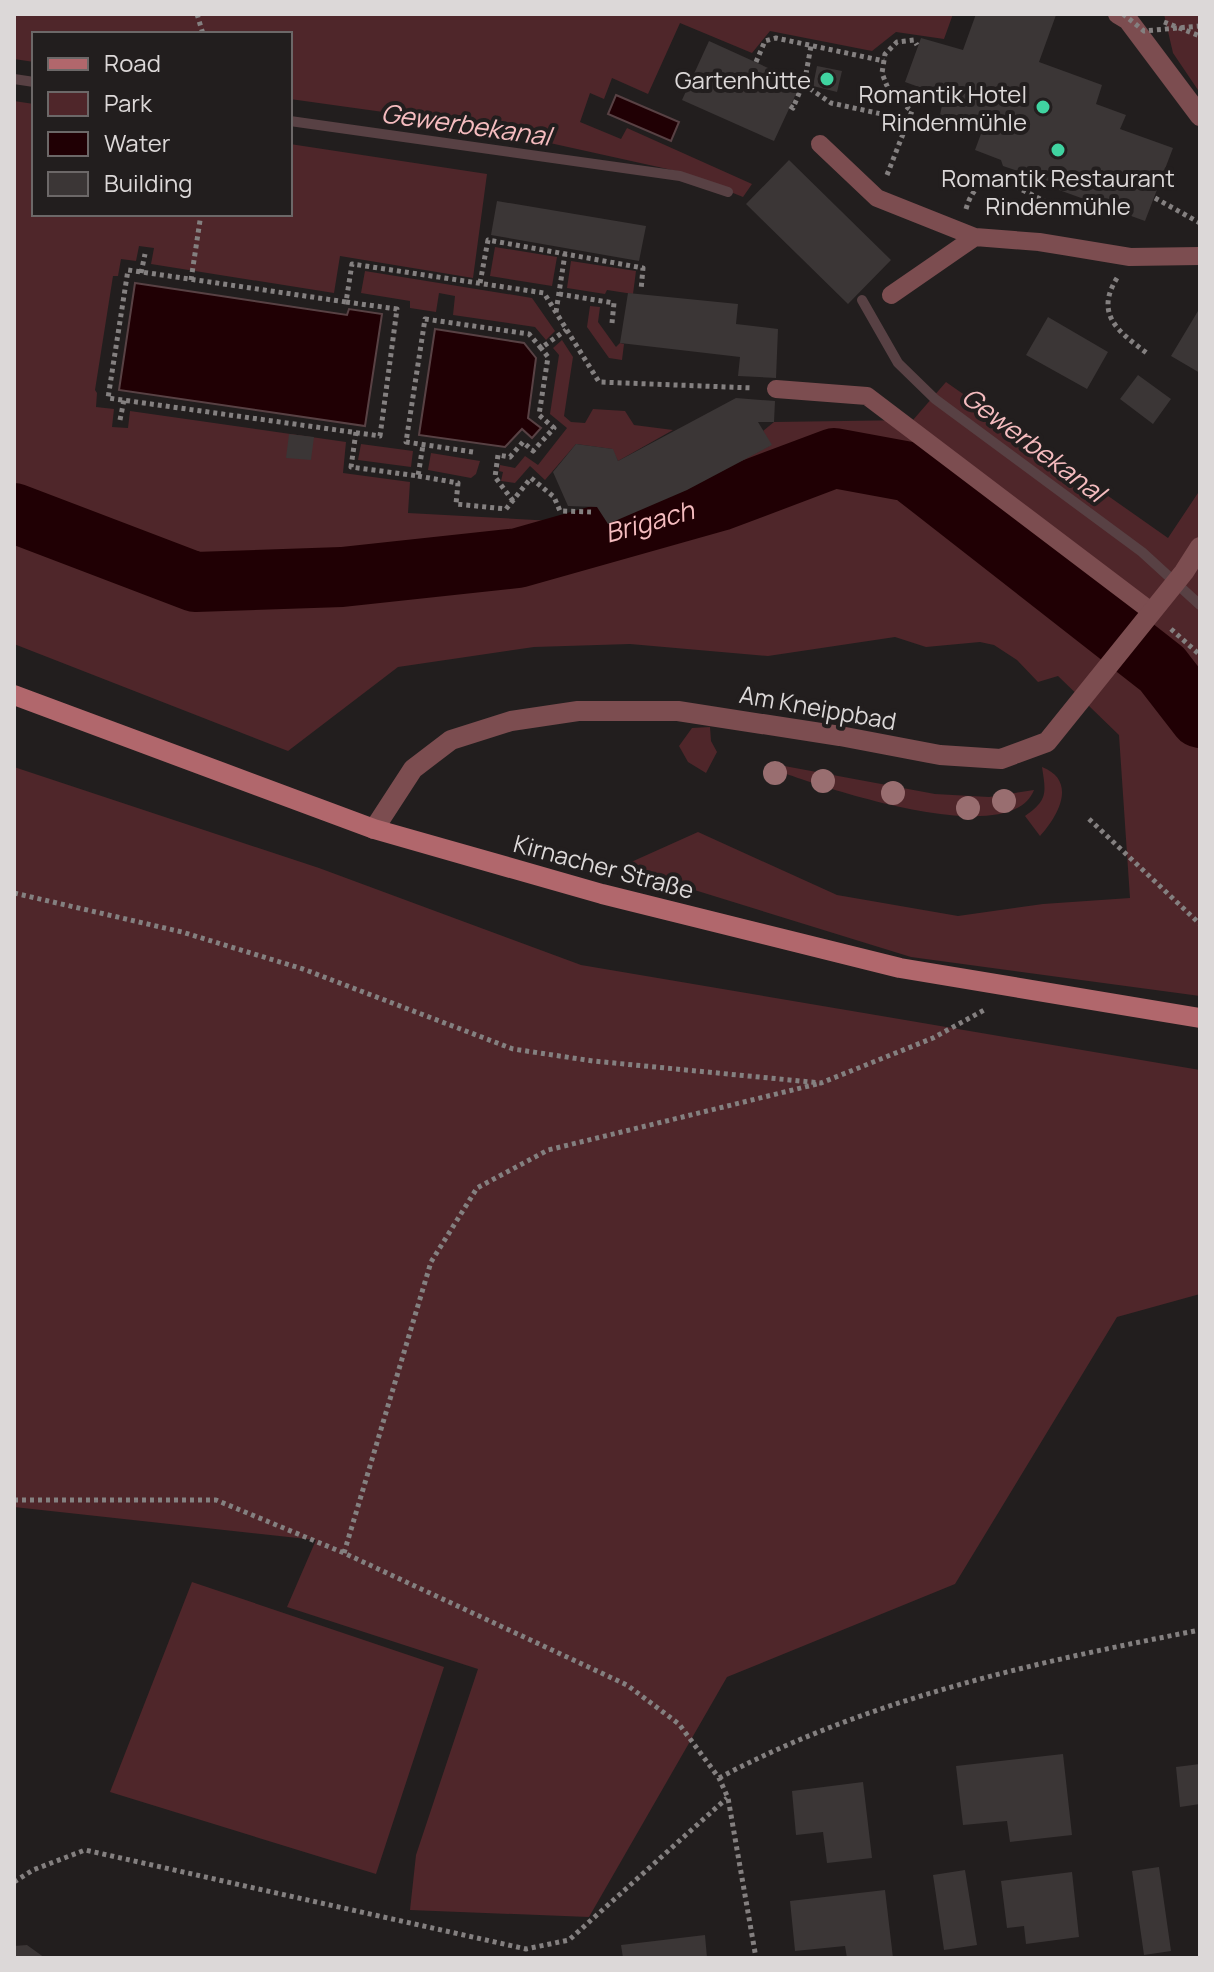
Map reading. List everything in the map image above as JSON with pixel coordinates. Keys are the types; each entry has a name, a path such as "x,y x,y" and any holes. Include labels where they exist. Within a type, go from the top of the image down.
{"main road":[{"name":"Kirnacher Straße","path":"14,695 374,829 602,894 885,965 1200,1018"}],"street":[{"path":"1121,14 1200,116"},
{"name":"Am Kneippbad","path":"374,829 413,769 451,740 511,721 578,711 678,711 940,755 1001,759 1047,742 1184,572 1200,547"}],"lane":[{"path":"820,144 877,198 968,235 1039,242 1130,257 1200,256"},
{"path":"891,295 968,235"},
{"path":"776,389 867,396 1150,614"}],"path":[{"path":"1121,14 1144,31 1200,26"},
{"path":"1158,19 1200,36"},
{"path":"756,62 765,41 776,38 884,61"},
{"path":"877,198 912,111 890,94 882,73 885,54 897,42 914,40 917,45"},
{"path":"790,106 793,108 803,84 811,46"},
{"path":"803,84 831,103 909,120"},
{"path":"968,235 973,190 989,181 1002,182 1044,201 1039,242"},
{"path":"1155,198 1200,223"},
{"path":"191,280 201,216"},
{"path":"480,283 488,240 643,268 641,290"},
{"path":"141,273 145,254"},
{"path":"556,313 565,254"},
{"path":"1130,257 1108,292 1107,311 1121,333 1148,354"},
{"path":"346,302 352,264 544,293 599,382 776,389"},
{"path":"128,270 141,273 397,309 380,436 108,398 128,270"},
{"path":"559,294 614,303 612,323"},
{"path":"473,452 406,442 425,319 529,334 548,357 539,415 554,428 533,451 523,442 510,457 498,455 495,477 513,501"},
{"path":"541,348 566,330"},
{"path":"120,420 124,400"},
{"path":"356,432 351,467 458,483 456,504 506,509 531,478 554,497 560,511 591,512"},
{"path":"418,476 423,445"},
{"path":"1150,614 1200,655"},
{"path":"1089,819 1200,924"},
{"path":"14,893 182,932 303,969 513,1049 593,1061 821,1083"},
{"path":"344,1553 431,1262 477,1188 548,1150 821,1083 933,1038 1023,989"},
{"path":"14,1500 216,1500 344,1553 627,1685 679,1724 719,1778 728,1798 756,1958"},
{"path":"719,1778 809,1736 971,1681 1060,1658 1200,1630"},
{"path":"14,1882 33,1870 85,1850 526,1949 569,1940 728,1798"}],"green space":[{"path":"14,14 953,14 944,39 896,32 872,51 770,31 752,53 680,23 648,94 612,78 604,99 590,93 580,122 621,139 627,128 752,184 743,197 681,172 455,122 292,99 292,32 32,32 32,62 14,59"},
{"path":"1164,14 1200,14 1200,93 1173,53"},
{"path":"14,101 32,104 32,216 292,216 292,144 487,174 473,278 340,256 334,293 151,264 154,248 139,246 136,261 121,259 118,276 113,276 95,390 96,407 114,409 112,427 128,428 130,411 346,442 343,473 410,482 408,513 608,524 687,490 771,445 763,431 774,422 913,420 946,382 1168,538 1200,490 1200,996 911,957 620,867 698,832 837,895 958,916 1043,904 1130,898 1119,735 1058,676 1038,682 1017,660 994,645 980,642 926,647 895,637 768,656 630,644 534,647 398,667 288,751 14,644"},
{"path":"495,247 557,257 552,286 490,276"},
{"path":"571,261 636,271 633,294 607,290 605,294 567,288"},
{"path":"365,271 532,298 555,331 546,340 535,327 453,315 455,296 439,293 436,312 410,308 410,301 361,293"},
{"path":"590,306 600,307 598,322 616,347 624,344 622,360 609,358 587,327"},
{"path":"562,340 573,357 564,416 571,422 585,423 593,409 625,411 634,425 673,430 618,461 612,449 576,444 545,480 530,466 515,483 501,481 503,472 499,471 500,465 515,468 525,456 538,465 567,428 550,414 559,355 553,348"},
{"path":"361,444 413,451 411,467 358,460"},
{"path":"431,453 480,461 476,474 471,478 428,470"},
{"path":"710,727 711,741 717,752 706,773 688,762 679,746 692,728"},
{"path":"779,765 935,794 989,797 1034,790 1018,808 990,815 954,815 872,800 778,771"},
{"path":"14,767 319,868 581,965 1200,1070 1200,1294 1117,1317 955,1584 727,1677 589,1917 410,1910 416,1855 478,1669 287,1607 316,1540 14,1507"},
{"path":"1042,767 1053,773 1062,790 1058,809 1040,836 1025,816 1044,795"},
{"path":"192,1582 444,1667 376,1874 110,1792"}],"water":[{"path":"616,95 679,122 671,141 608,114"},
{"path":"135,283 347,315 349,309 382,314 365,426 119,390"},
{"path":"435,329 524,343 536,358 528,418 541,428 532,438 522,429 505,447 419,435"}],"building":[{"path":"976,14 1056,15 1039,62 1102,85 1096,104 1126,115 1120,129 1173,148 1145,221 1059,190 1060,185 1003,166 1001,160 975,150 982,131 940,115 944,96 905,82 921,38 963,50"},
{"path":"709,41 801,83 774,141 682,100"},
{"name":"Gartenhütte","path":"817,66 842,71 837,92 813,86"},
{"path":"789,160 891,260 848,304 746,204"},
{"path":"497,201 646,226 639,261 491,235"},
{"path":"628,293 738,304 736,324 778,329 776,378 738,376 740,357 620,343"},
{"path":"1200,312 1200,373 1171,356"},
{"path":"1048,317 1108,352 1087,389 1026,355"},
{"path":"1138,375 1171,399 1153,424 1120,399"},
{"path":"736,398 775,401 774,422 758,422 772,445 687,490 608,524 597,507 568,506 553,472 576,444 613,449 618,461"},
{"path":"289,434 314,437 311,460 286,458"},
{"path":"1063,1754 1072,1835 1010,1842 1007,1821 963,1825 956,1766"},
{"path":"1200,1764 1200,1804 1180,1807 1176,1767"},
{"path":"863,1782 872,1858 827,1863 823,1832 796,1835 792,1791"},
{"path":"1159,1867 1171,1951 1144,1955 1132,1871"},
{"path":"965,1870 977,1945 944,1950 933,1875"},
{"path":"1072,1872 1079,1937 1026,1944 1024,1926 1007,1928 1001,1881"},
{"path":"885,1890 893,1958 847,1958 845,1946 795,1951 790,1901"},
{"path":"705,1935 707,1958 623,1958 621,1945"},
{"path":"27,1945 45,1958 14,1958 14,1946"}],"waterway":[{"name":"Gewerbekanal","path":"14,79 32,82"},
{"name":"Gewerbekanal","path":"292,121 680,176 728,192"},
{"name":"Gewerbekanal","path":"862,300 898,363 935,399 1142,552 1200,605"},
{"name":"Brigach","path":"14,513 195,582 342,577 518,558 720,501 834,458 910,472 1162,669 1200,718"}],"place":[{"name":"Gartenhütte","path":"827,79"},
{"name":"Romantik Hotel Rindenmühle","path":"1043,107"},
{"name":"Romantik Restaurant Rindenmühle","path":"1058,150"}]}
